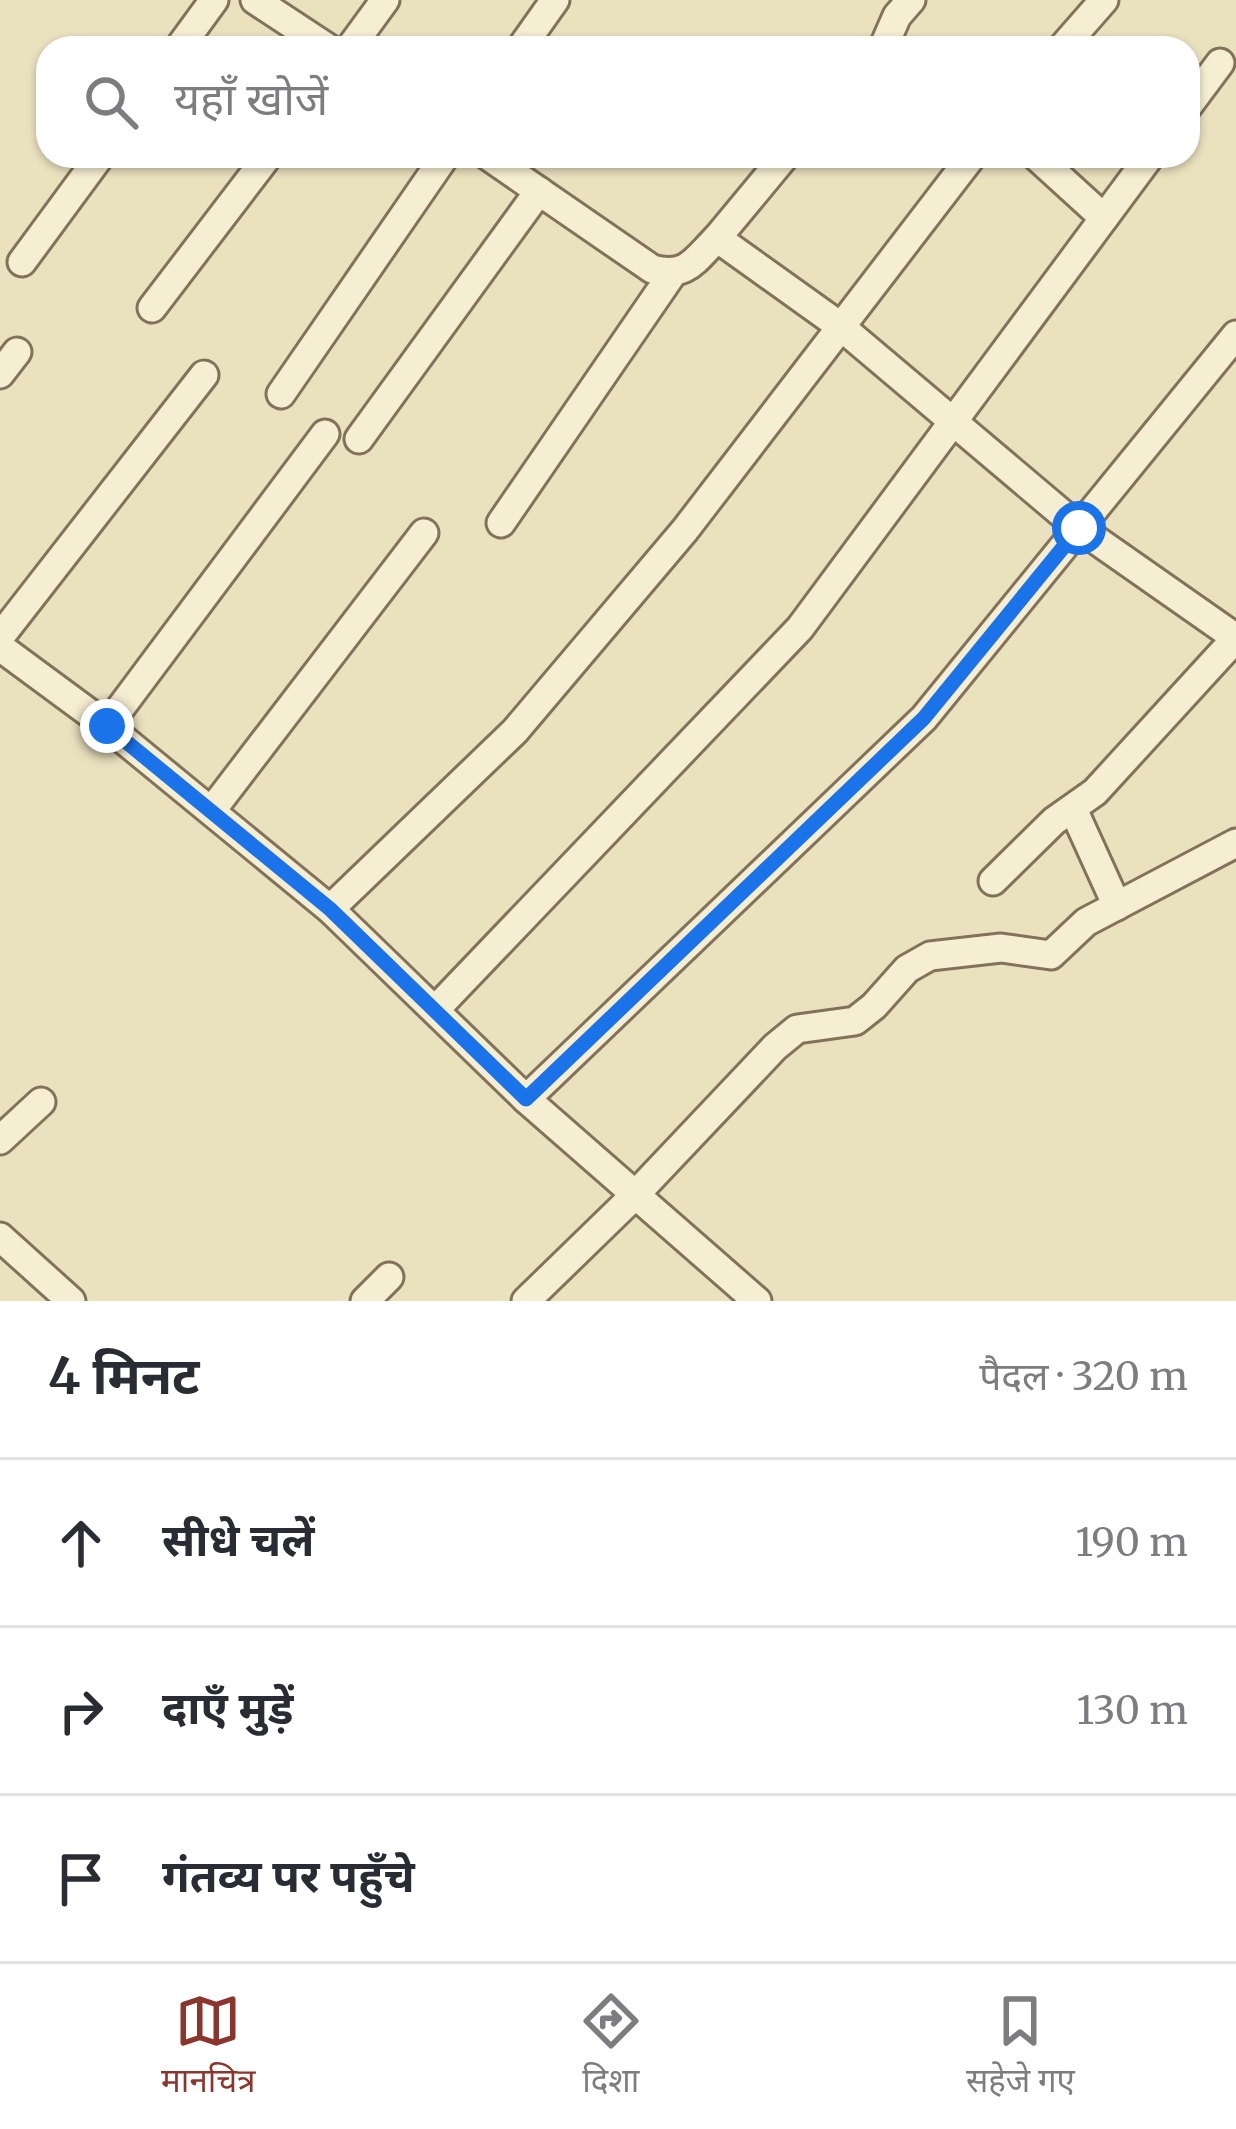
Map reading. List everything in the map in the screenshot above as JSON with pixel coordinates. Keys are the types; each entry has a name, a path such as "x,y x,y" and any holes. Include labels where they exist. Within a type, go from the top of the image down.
{"street":[{"path":"188,36 214,0"},
{"path":"255,0 310,36"},
{"path":"359,36 385,0"},
{"path":"530,36 555,0"},
{"path":"888,36 911,0"},
{"path":"1072,36 1104,0"},
{"path":"1200,90 1220,63"},
{"path":"22,262 91,168"},
{"path":"152,308 259,168"},
{"path":"281,394 437,168"},
{"path":"505,168 652,269 672,274 686,269 717,238 775,168"},
{"path":"330,909 515,731 685,530 963,168"},
{"path":"1049,168 1104,218"},
{"path":"436,1010 800,628 1141,168"},
{"path":"359,439 539,191"},
{"path":"717,238 841,326 1079,528 1236,638 1095,792 1054,820 993,881"},
{"path":"501,523 672,274"},
{"path":"526,1099 924,718 1236,335"},
{"path":"0,637 203,375"},
{"path":"107,726 325,434"},
{"path":"212,810 424,533"},
{"path":"0,647 107,726 330,909 526,1099 758,1301"},
{"path":"1073,808 1117,906"},
{"path":"526,1301 797,1029 855,1021 907,969 929,956 1001,948 1051,955 1086,922 1236,843"},
{"path":"0,1140 41,1102"},
{"path":"0,1237 71,1301"},
{"path":"365,1301 389,1277"}],"route":[{"path":"107,726 330,909 526,1099 924,718 1079,528"}]}
